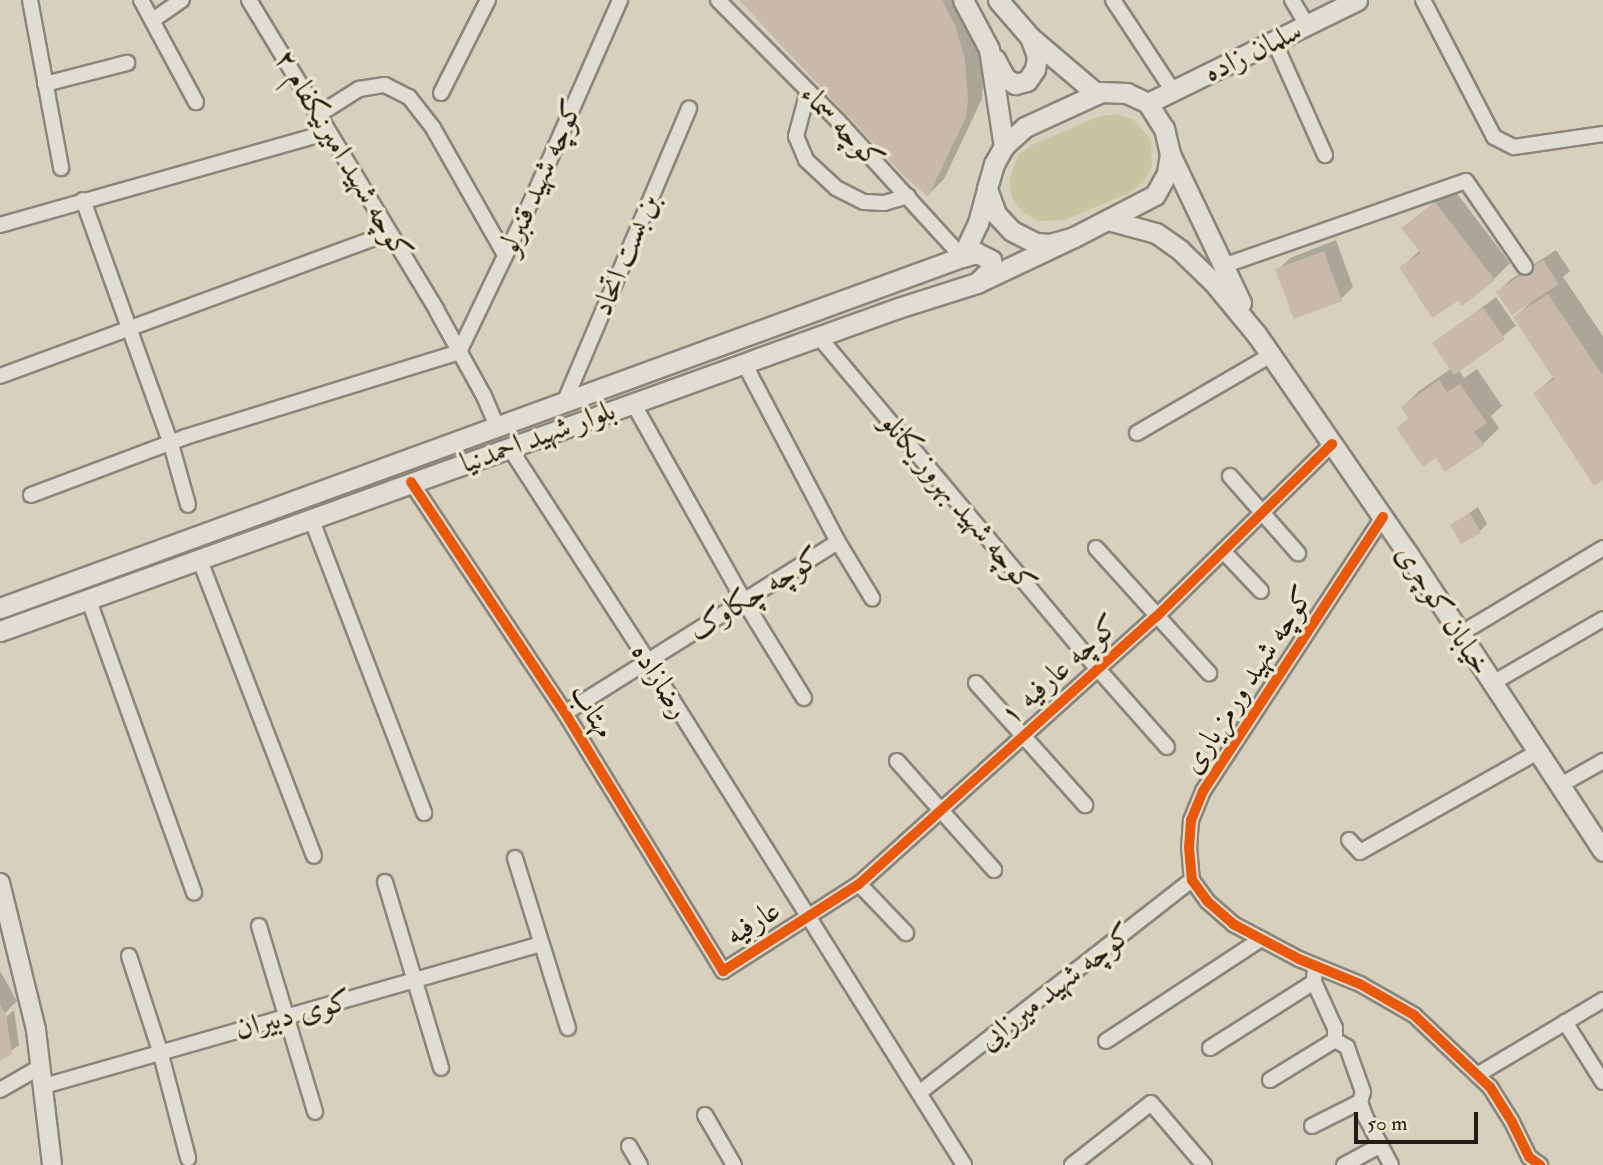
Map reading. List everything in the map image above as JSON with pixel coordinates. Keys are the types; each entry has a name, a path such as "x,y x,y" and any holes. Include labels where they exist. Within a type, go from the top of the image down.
{"main road":[{"path":"963,0 1005,78 1015,84 1027,81 1035,69 1037,56 1030,37"},
{"path":"998,0 1030,37 1097,94"},
{"name":"سلمان زاده","path":"1148,103 1357,0"},
{"path":"989,49 1004,147"},
{"path":"962,257 978,223 993,164 1004,147 1025,127 1097,94 1127,93 1148,103 1164,129 1170,154 1167,173 1155,195 1074,237 1050,244 1036,243 1012,231 996,214 987,189"},
{"name":"خیابان کوچری","path":"1170,154 1257,335"},
{"name":"خیابان کوچری","path":"1108,220 1156,233 1180,250 1214,283 1257,335 1383,517 1603,851"},
{"name":"بلوار شهید احمدنیا","path":"0,631 744,363 977,283 1074,237"},
{"path":"962,257 977,253 990,260 991,269 977,283"},
{"name":"بلوار شهید احمدنیا","path":"0,608 962,257"}],"street":[{"path":"30,0 61,168"},
{"path":"141,0 196,102"},
{"path":"153,20 182,0"},
{"name":"کوچه شهید امیرنیکفام ۲","path":"249,0 437,311 497,427"},
{"path":"441,93 488,0"},
{"name":"کوچه شهید قنبرلو","path":"459,352 620,0"},
{"name":"کوچه سماء","path":"719,0 908,196 962,257"},
{"path":"1113,0 1173,91"},
{"path":"1292,0 1307,25"},
{"path":"1423,0 1494,137 1514,147 1603,134"},
{"path":"1274,41 1325,155"},
{"path":"45,84 127,63"},
{"path":"318,116 359,89 385,85 409,97 433,128 505,255"},
{"path":"808,91 796,136 807,160 836,188 864,202 884,202 908,196"},
{"name":"بن بست اتحاد","path":"564,403 689,108"},
{"path":"0,225 328,132"},
{"path":"1223,266 1466,181 1525,267"},
{"path":"83,200 171,444 188,505"},
{"path":"0,376 389,233"},
{"name":"کوچه شهید بهروز یکانلو","path":"819,337 1098,669 1167,747"},
{"path":"31,495 171,444 459,352"},
{"path":"1137,433 1271,355"},
{"path":"744,363 838,542 872,598"},
{"path":"633,403 744,601 804,698"},
{"name":"کوچه عارفیه ۱","path":"808,917 859,884 1156,617 1332,444"},
{"name":"رضازاده","path":"509,447 648,661 964,1165"},
{"path":"1230,476 1298,553"},
{"name":"مهتاب","path":"411,482 565,713 723,971"},
{"name":"کوچه شهید ورمزیاری","path":"1192,880 1189,847 1191,820 1203,791 1383,517"},
{"path":"312,518 424,813"},
{"name":"کوچه چکاوک","path":"565,713 838,542"},
{"path":"1096,548 1209,673"},
{"path":"1460,634 1603,548"},
{"path":"1223,551 1261,591"},
{"path":"199,558 314,856"},
{"path":"88,598 194,893"},
{"path":"1491,684 1603,619"},
{"path":"976,682 1084,805"},
{"path":"1349,840 1360,852 1536,752"},
{"path":"897,761 994,870"},
{"path":"1559,786 1603,761"},
{"path":"515,858 568,1028"},
{"path":"1192,880 1206,901 1233,924 1315,966 1360,984 1415,1015 1490,1087 1512,1122 1530,1162"},
{"name":"کوچه شهید میرزایی","path":"919,1093 1192,880"},
{"path":"385,882 441,1068"},
{"path":"0,883 36,1030 52,1165"},
{"path":"859,884 906,933"},
{"name":"عارفیه","path":"723,971 808,917"},
{"path":"259,926 315,1112"},
{"path":"1105,1041 1261,939"},
{"name":"کوی دبیران","path":"44,1086 541,943"},
{"path":"130,956 160,1051 188,1158"},
{"path":"1315,966 1314,982 1335,1028 1335,1040"},
{"path":"1210,1048 1314,982"},
{"path":"1478,1074 1603,1000"},
{"path":"1565,1023 1603,1082"},
{"path":"1270,1080 1335,1040"},
{"path":"1335,1040 1347,1047 1363,1092 1360,1102 1391,1165"},
{"path":"0,1090 40,1067"},
{"path":"1312,1126 1360,1102"},
{"path":"1072,1165 1151,1103 1204,1165"},
{"path":"705,1115 734,1165"},
{"path":"1344,1165 1381,1145"},
{"path":"629,1146 640,1165"}],"shaded area":[{"path":"1115,114 1133,119 1151,140 1152,166 1144,182 1129,193 1065,220 1038,221 1023,212 1012,198 1009,180 1018,155 1032,145 1097,117"}],"building":[{"path":"739,0 942,0 955,25 965,59 968,100 966,117 928,197 904,176"},
{"path":"1435,202 1495,280 1462,306 1458,301 1432,318 1399,267 1421,253 1401,228"},
{"path":"1324,251 1342,301 1294,319 1275,269"},
{"path":"1543,260 1559,284 1512,315 1496,292"},
{"path":"1548,294 1603,376 1603,480 1594,486 1533,393 1554,379 1513,317"},
{"path":"1483,307 1505,339 1454,375 1432,343"},
{"path":"1439,380 1447,392 1460,384 1487,423 1474,432 1484,445 1445,472 1436,458 1423,467 1396,428 1409,419 1401,407"},
{"path":"1470,513 1481,533 1461,544 1450,525"},
{"path":"0,1004 6,1015 12,1054 0,1061"}],"cycle path":[{"path":"411,482 565,713 723,971 859,884 1156,617 1332,444"},
{"path":"1383,517 1203,791 1191,820 1189,847 1192,880 1207,901 1233,924 1299,959 1360,984 1414,1015 1490,1087 1512,1122 1529,1157 1540,1165"}]}
